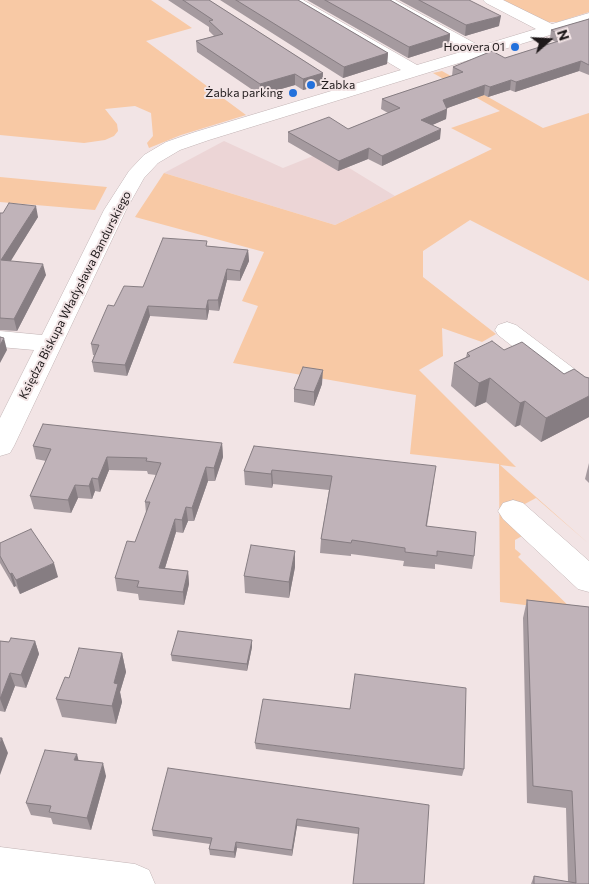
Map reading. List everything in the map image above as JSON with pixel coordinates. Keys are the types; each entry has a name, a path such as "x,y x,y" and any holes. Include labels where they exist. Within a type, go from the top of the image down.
{"street":[{"path":"292,0 415,71"},
{"path":"383,0 479,52"},
{"path":"491,0 551,30"},
{"name":"Księdza Biskupa Władysława Bandurskiego","path":"0,446 115,210 145,164 166,149 341,87 415,71 589,18"},
{"path":"506,330 589,393"},
{"path":"0,339 50,344"},
{"path":"514,511 589,580"},
{"path":"0,866 135,884"}],"shaded area":[{"path":"0,0 151,0 192,28 146,41 246,115 181,135 149,148 147,143 153,136 151,113 135,106 105,109 117,124 118,131 114,136 105,140 84,143 0,135"},
{"path":"502,0 589,0 589,12 558,22 548,22"},
{"path":"442,71 543,128 589,113 589,281 470,220 423,251 423,277 496,334 482,342 442,328 443,356 419,370 516,467 500,465 589,544 536,498 521,506 522,536 515,540 515,549 521,554 518,557 574,611 500,602 499,464 410,454 416,395 233,363 258,306 242,301 264,252 135,217 164,173 335,225 492,149 451,128 500,111 433,73"},
{"path":"224,141 283,168 323,152 395,196 335,225 164,173"},
{"path":"0,177 107,187 95,210 0,202"}],"building":[{"path":"183,0 209,0 323,73 303,79 295,74 260,84 196,41 223,34 209,21 213,20"},
{"path":"236,0 298,0 388,53 344,67"},
{"path":"325,0 390,0 450,34 409,47"},
{"path":"419,0 469,0 501,16 466,25"},
{"path":"589,19 589,65 581,61 516,82 511,80 490,87 485,85 443,100 447,109 421,120 441,129 382,156 369,148 339,161 288,132 329,117 348,129 400,108 382,99 463,72 453,67 492,51 505,58 568,38 551,30"},
{"path":"9,203 36,206 1,260 43,264 14,319 0,318 0,213 3,213"},
{"path":"163,238 207,241 206,246 248,250 240,271 227,269 218,300 208,300 206,309 148,306 125,365 92,362 99,345 91,344 108,305 114,306 124,286 143,287"},
{"path":"0,337 4,338 0,345"},
{"path":"492,341 504,350 522,342 564,374 574,369 589,378 589,396 546,418 525,401 520,403 490,378 479,383 454,363 470,356 467,353"},
{"path":"303,367 323,370 314,392 294,389"},
{"path":"43,424 222,443 214,468 206,467 192,508 186,507 182,520 175,519 159,568 188,571 183,592 137,587 139,581 115,578 127,541 135,542 150,502 145,502 161,463 146,461 147,458 107,457 98,479 92,478 89,486 75,485 68,500 30,496 51,449 33,446"},
{"path":"254,446 436,466 426,526 476,532 474,556 437,551 437,556 405,552 405,548 352,540 351,543 321,539 332,476 272,470 271,474 244,471"},
{"path":"31,529 54,563 16,580 12,573 10,574 0,556 0,543"},
{"path":"251,545 295,551 289,582 244,576"},
{"path":"527,600 589,607 589,884 534,884 534,876 576,883 572,791 533,786"},
{"path":"178,631 252,640 247,664 171,655"},
{"path":"11,638 35,641 21,675 10,673 0,699 0,641 9,642"},
{"path":"79,648 122,653 114,683 118,684 112,706 56,699 65,677 69,678"},
{"path":"355,674 466,688 464,769 255,743 263,699 350,709"},
{"path":"45,750 77,754 74,760 103,763 87,818 49,812 51,806 26,803"},
{"path":"168,768 429,805 424,884 353,884 359,828 297,819 292,850 236,842 234,852 209,849 212,838 152,830"}],"place":[{"name":"Hoovera 01","path":"515,47"},
{"name":"Żabka","path":"311,85"},
{"name":"Żabka parking","path":"293,93"}]}
